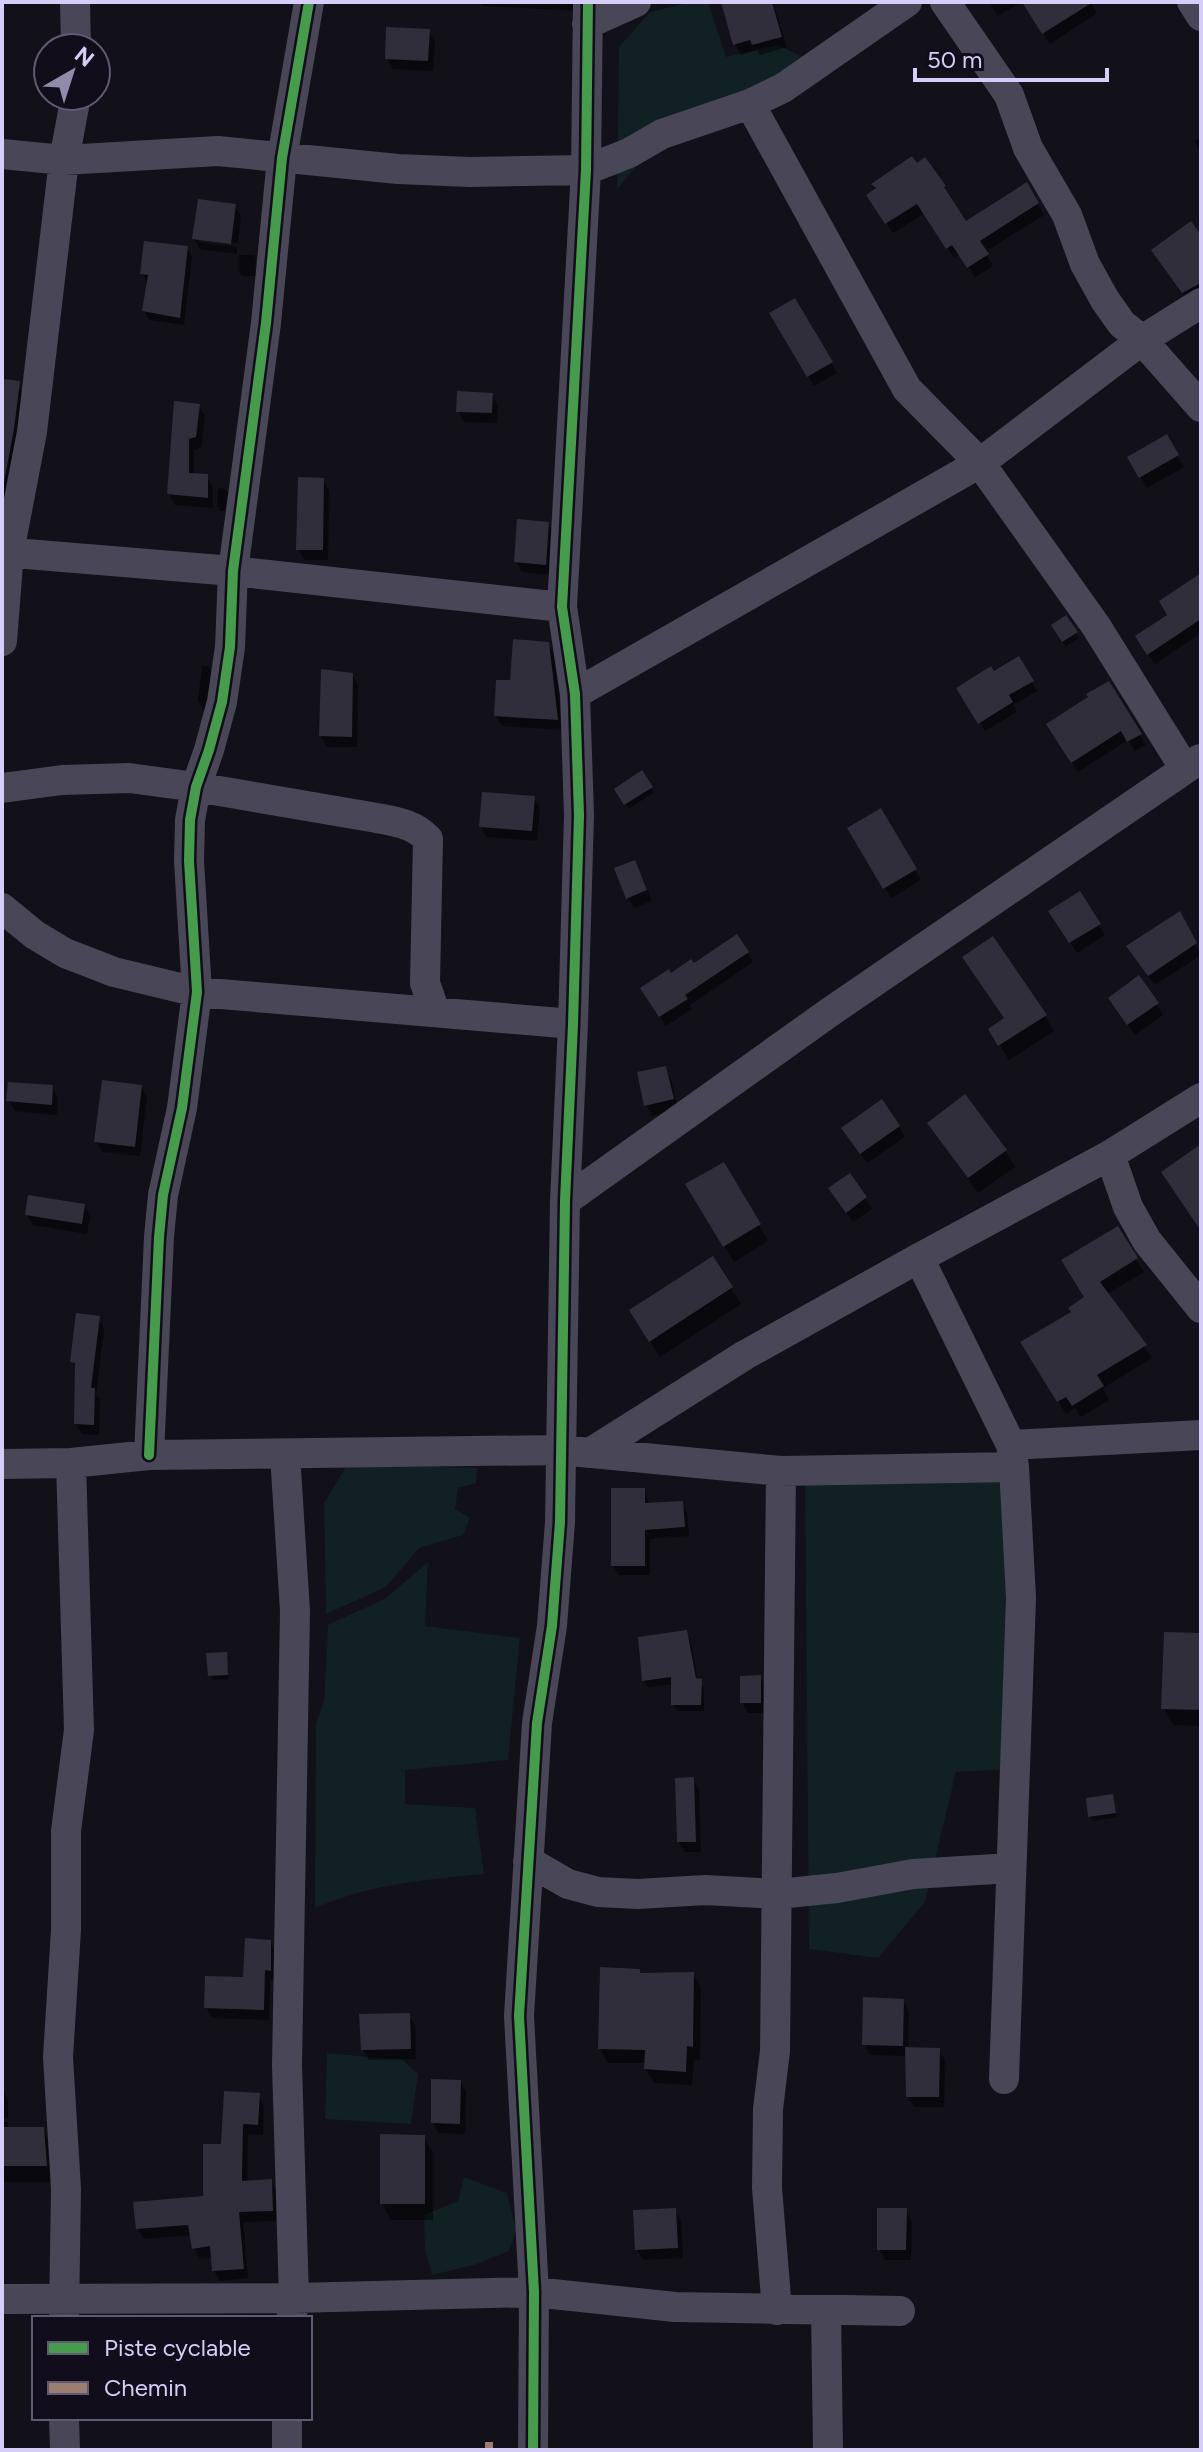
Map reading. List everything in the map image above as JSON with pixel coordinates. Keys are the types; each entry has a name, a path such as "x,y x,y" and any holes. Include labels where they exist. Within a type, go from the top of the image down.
{"street":[{"path":"75,2 76,32"},
{"path":"149,1455 163,1195 182,1108 197,992 189,861 190,820 196,787 222,702 230,647 233,571 266,323 282,158 309,2"},
{"path":"533,2450 534,2292 519,2016 537,1723 558,1572 565,1201 579,815 575,694 562,607 586,170 588,13 636,2"},
{"path":"2,154 64,160 218,151 413,170 586,170 629,153 662,134 750,104 783,88 907,2"},
{"path":"945,2 1009,95 1028,148 1067,215 1085,264 1105,300 1122,324 1142,340 1201,407"},
{"path":"1192,2 1201,16"},
{"path":"565,1201 830,1012 1193,763 980,463 907,389 750,104"},
{"path":"2,641 6,552 32,432 64,160 73,112"},
{"path":"575,694 980,463 1142,340 1201,303"},
{"path":"6,552 233,571 562,607"},
{"path":"2,788 99,777 129,778 377,818 420,830 428,839 425,983 435,1012"},
{"path":"2,908 35,935 65,953 114,972 197,992 573,1024"},
{"path":"590,1453 745,1355 1110,1155 1201,1098"},
{"path":"1110,1155 1128,1207 1147,1241 1201,1308"},
{"path":"919,1258 1012,1456 1021,1598 1004,2079"},
{"path":"2,1464 71,1463 149,1455 560,1450 781,1471 1012,1456 1201,1435"},
{"path":"285,1454 295,1611 287,2065 293,2308"},
{"path":"64,2308 66,2189 58,2057 66,1930 66,1831 79,1730 71,1463"},
{"path":"777,2310 767,2188 768,2109 775,2051 781,1471"},
{"path":"528,1861 568,1884 598,1892 638,1894 705,1890 778,1894 837,1888 913,1874 1011,1868"},
{"path":"2,2299 64,2308 293,2308 534,2292 675,2307 900,2311"},
{"path":"826,2310 828,2450"},
{"path":"64,2420 65,2450"},
{"path":"287,2420 287,2450"}],"shaded area":[{"path":"692,2 708,2 726,57 777,45 824,66 653,148 617,189 619,47 650,12"},
{"path":"347,1465 477,1468 476,1483 458,1488 455,1509 470,1518 463,1535 419,1548 386,1587 326,1614 324,1503"},
{"path":"1009,1471 1010,1769 956,1772 925,1902 878,1958 809,1949 805,1481"},
{"path":"428,1562 425,1626 520,1638 508,1760 405,1770 405,1804 475,1808 484,1874 377,1888 315,1908 316,1723 324,1701 328,1625 386,1598"},
{"path":"327,2053 403,2060 418,2074 411,2124 325,2119"},
{"path":"464,2177 507,2193 516,2230 509,2251 474,2265 432,2275 425,2250 424,2215 458,2201"}],"building":[{"path":"721,2 772,2 782,37 752,45 750,40 733,45"},
{"path":"1022,2 1093,2 1042,34"},
{"path":"386,27 430,29 428,61 385,59"},
{"path":"912,156 917,163 925,157 966,221 1027,182 1039,203 980,241 989,254 967,268 952,245 946,249 917,204 885,224 866,195 876,188 871,184"},
{"path":"198,199 236,204 231,244 192,239"},
{"path":"1191,221 1201,235 1201,283 1182,293 1151,250"},
{"path":"144,241 188,246 180,318 142,311 148,275 140,274"},
{"path":"795,298 833,362 807,377 769,313"},
{"path":"4,379 20,381 2,493"},
{"path":"457,391 493,393 492,413 456,412"},
{"path":"174,401 200,404 196,437 189,439 189,473 208,474 208,498 167,494"},
{"path":"1167,434 1179,455 1139,478 1127,457"},
{"path":"298,477 324,478 323,550 296,550"},
{"path":"517,519 549,522 546,565 514,562"},
{"path":"1201,573 1201,619 1147,655 1135,636 1167,615 1159,601"},
{"path":"1066,615 1078,632 1062,642 1051,625"},
{"path":"513,639 549,642 558,720 494,716 496,680 510,680"},
{"path":"1019,656 1034,681 1009,695 1013,702 978,724 956,688 991,666 994,671"},
{"path":"321,669 353,673 352,737 319,736"},
{"path":"1109,681 1142,734 1127,742 1121,731 1071,763 1046,724"},
{"path":"642,770 653,787 624,805 614,789"},
{"path":"482,792 535,796 532,831 479,827"},
{"path":"881,808 917,869 883,889 847,828"},
{"path":"635,860 647,890 626,899 614,868"},
{"path":"1080,891 1101,924 1069,943 1048,911"},
{"path":"1180,911 1197,943 1148,976 1126,946"},
{"path":"737,934 749,952 685,995 688,999 659,1017 640,988 669,969 671,973 691,959 694,963"},
{"path":"993,936 1047,1015 998,1046 988,1029 1004,1018 962,957"},
{"path":"1139,975 1159,1003 1127,1025 1108,998"},
{"path":"666,1066 674,1099 644,1106 637,1072"},
{"path":"102,1080 142,1085 135,1147 94,1142"},
{"path":"8,1082 53,1085 52,1105 6,1101"},
{"path":"965,1094 1007,1150 968,1178 927,1123"},
{"path":"882,1099 900,1126 860,1154 841,1128"},
{"path":"1201,1144 1201,1231 1161,1172"},
{"path":"724,1162 761,1224 723,1247 685,1184"},
{"path":"850,1173 867,1197 846,1213 828,1188"},
{"path":"28,1195 85,1204 82,1224 25,1215"},
{"path":"1118,1226 1138,1258 1100,1282 1147,1345 1097,1375 1104,1386 1072,1406 1066,1397 1057,1402 1020,1342 1071,1312 1068,1308 1084,1297 1061,1260"},
{"path":"713,1256 733,1287 649,1342 629,1310"},
{"path":"76,1313 100,1316 91,1388 95,1388 94,1425 74,1424 75,1363 70,1362"},
{"path":"611,1488 645,1488 645,1503 683,1501 685,1527 645,1530 645,1566 611,1566"},
{"path":"687,1630 696,1678 702,1679 701,1705 671,1705 671,1677 642,1681 638,1637"},
{"path":"1164,1632 1201,1633 1201,1710 1161,1709"},
{"path":"227,1652 228,1675 208,1676 206,1653"},
{"path":"761,1675 761,1703 740,1703 740,1676"},
{"path":"694,1777 696,1842 677,1842 675,1778"},
{"path":"1113,1794 1116,1813 1088,1817 1086,1798"},
{"path":"245,1938 271,1940 271,1971 265,1970 264,2010 204,2008 205,1976 243,1977"},
{"path":"600,1967 640,1969 640,1973 694,1972 693,2047 687,2046 686,2072 644,2069 645,2050 598,2049"},
{"path":"863,1997 904,1999 903,2046 862,2045"},
{"path":"410,2013 411,2049 361,2050 359,2014"},
{"path":"905,2047 940,2048 939,2097 906,2097"},
{"path":"431,2079 461,2080 460,2124 431,2123"},
{"path":"224,2091 260,2093 258,2125 243,2124 242,2181 272,2179 273,2211 239,2212 244,2269 212,2271 210,2246 192,2249 188,2225 136,2229 133,2202 203,2196 203,2144 221,2144"},
{"path":"2,2127 44,2127 47,2166 2,2166"},
{"path":"380,2134 425,2135 425,2204 380,2204"},
{"path":"676,2208 678,2248 635,2250 633,2210"},
{"path":"877,2208 907,2208 906,2250 877,2250"}],"marked path":[{"path":"489,2442 489,2450"}],"cycle path":[{"path":"149,1455 163,1195 182,1108 197,992 189,861 190,820 196,787 222,702 230,647 233,571 266,323 282,158 309,2"},
{"path":"533,2450 534,2292 519,2016 537,1723 552,1626 560,1522 565,1201 579,815 575,694 562,607 586,170 588,2"}]}
